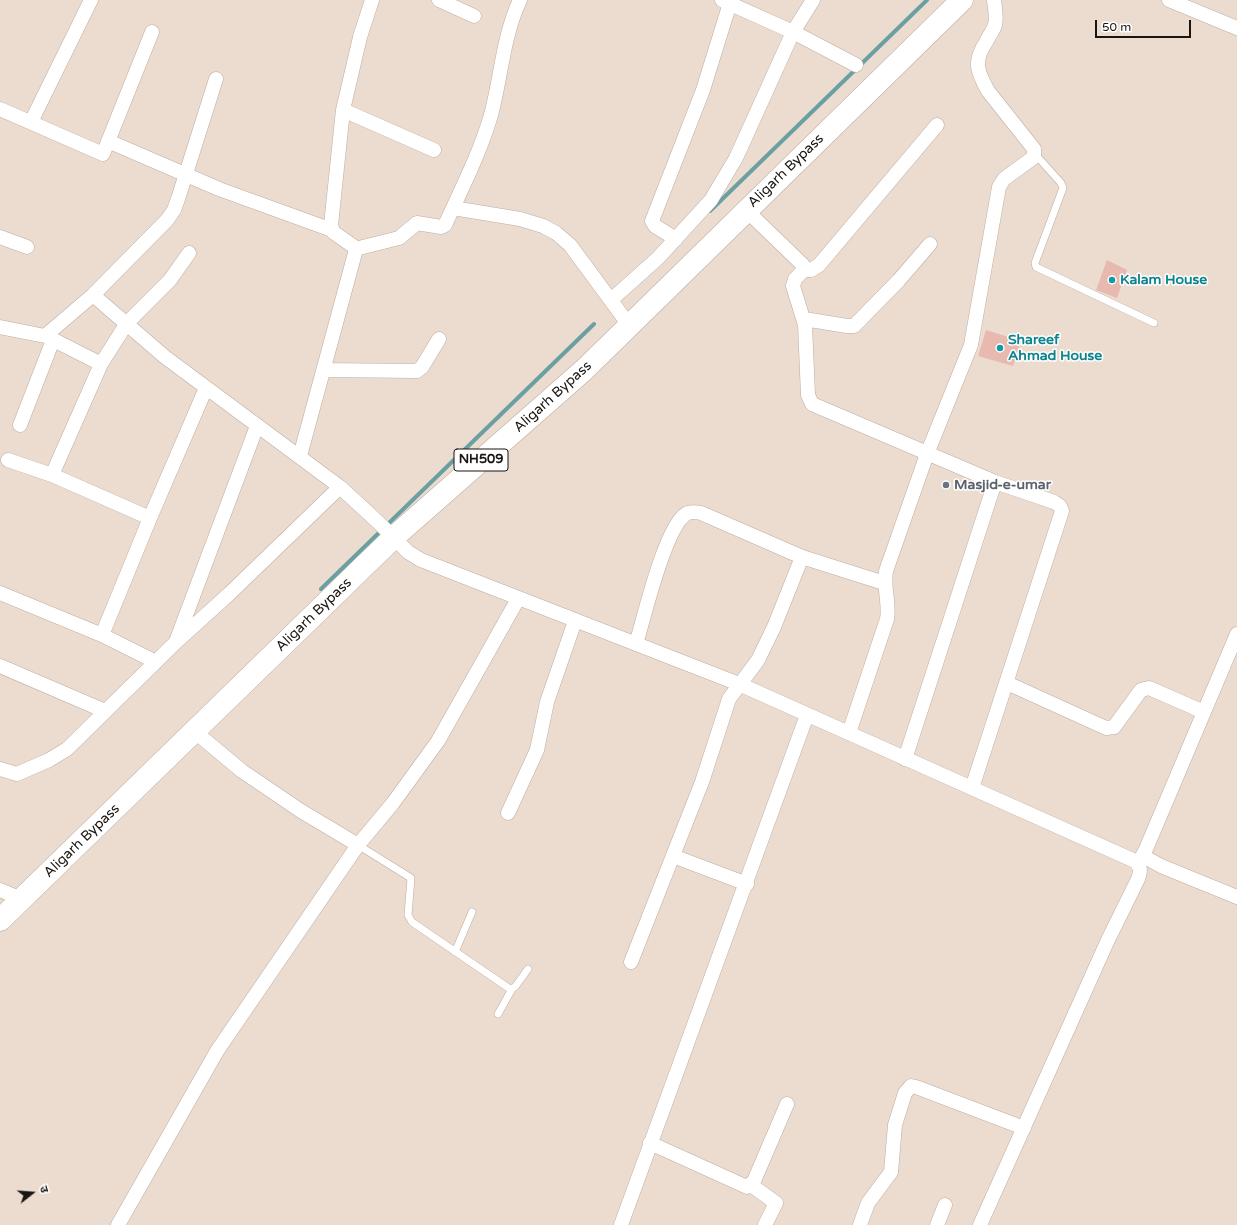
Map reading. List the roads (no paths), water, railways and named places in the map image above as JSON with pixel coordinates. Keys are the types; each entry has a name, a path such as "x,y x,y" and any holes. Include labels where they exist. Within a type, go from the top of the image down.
{"highway":[{"name":"Aligarh Bypass","path":"0,920 194,731 391,534 585,369 962,0"}],"street":[{"path":"31,122 91,0"},
{"path":"332,230 343,110 360,36 372,0"},
{"path":"439,0 474,16"},
{"path":"355,249 399,238 417,223 443,227 453,208 490,116 511,24 520,0"},
{"path":"849,733 887,620 889,610 884,583 886,571 927,454 971,346 1001,182 1034,157 1035,154 1034,149 988,91 979,69 978,54 995,24 994,0"},
{"path":"1169,0 1237,28"},
{"path":"676,239 655,226 652,221 703,90 726,2 793,32 856,65"},
{"path":"611,300 647,269 707,205 736,158 807,2"},
{"path":"0,110 103,154 152,32"},
{"path":"20,425 49,338 167,220 174,210 216,80"},
{"path":"343,110 434,150"},
{"path":"937,125 819,265 811,270 804,270 793,283 804,318 808,395 812,404 995,482 1054,502 1062,512 972,788"},
{"path":"108,141 186,173 219,189 332,230 355,249"},
{"path":"453,208 520,219 543,226 556,233 570,245 630,326"},
{"path":"746,210 803,265 804,270"},
{"path":"0,237 27,247"},
{"path":"804,318 854,326 899,280 930,244"},
{"path":"300,456 355,249"},
{"path":"52,475 101,364 127,323 170,280 189,253"},
{"path":"93,295 165,357 340,487 391,534 408,552 421,560 739,684 849,733 905,760 972,788 1135,861 1140,860 1161,866 1237,897"},
{"path":"0,328 49,338 101,364"},
{"path":"323,370 417,371 422,367 439,339"},
{"path":"102,635 206,388"},
{"path":"176,642 257,426"},
{"path":"8,460 52,475 150,518"},
{"path":"905,760 995,482"},
{"path":"0,768 17,774 59,755 340,487"},
{"path":"636,644 661,560 673,532 680,519 686,513 701,513 802,557 884,583"},
{"path":"631,962 702,782 729,700 739,684 751,671 761,653 774,627 802,557"},
{"path":"0,593 102,635 156,662"},
{"path":"118,1225 217,1051 358,845 393,803 438,742 518,599"},
{"path":"508,813 537,750 545,709 575,621"},
{"path":"980,1225 1107,942 1138,879 1140,872 1140,860 1237,634"},
{"path":"0,666 105,711"},
{"path":"1007,683 1110,729 1114,727 1141,690 1145,688 1149,688 1204,712"},
{"path":"621,1225 650,1143 747,884 807,715"},
{"path":"194,731 242,770 301,811 358,845"},
{"path":"673,856 747,884"},
{"path":"0,890 22,899"},
{"path":"860,1225 868,1203 890,1172 895,1125 905,1093 911,1086 916,1086 1024,1128"},
{"path":"751,1185 786,1104"},
{"path":"650,1143 744,1186 751,1185 776,1203 765,1225"},
{"path":"937,1225 945,1206"}],"lane":[{"path":"1035,154 1061,183 1063,188 1035,263 1036,267 1154,324"},
{"path":"358,845 409,875 411,882 408,915 409,919 507,988 512,989"},
{"path":"455,952 472,912"},
{"path":"498,1014 512,989 528,968"}],"waterway":[{"path":"710,211 927,0"},
{"path":"321,589 594,324"}],"place":[{"name":"Kalam House","path":"1112,280"},
{"name":"Shareef Ahmad House","path":"1000,348"},
{"name":"Masjid-e-umar","path":"946,485"}]}
